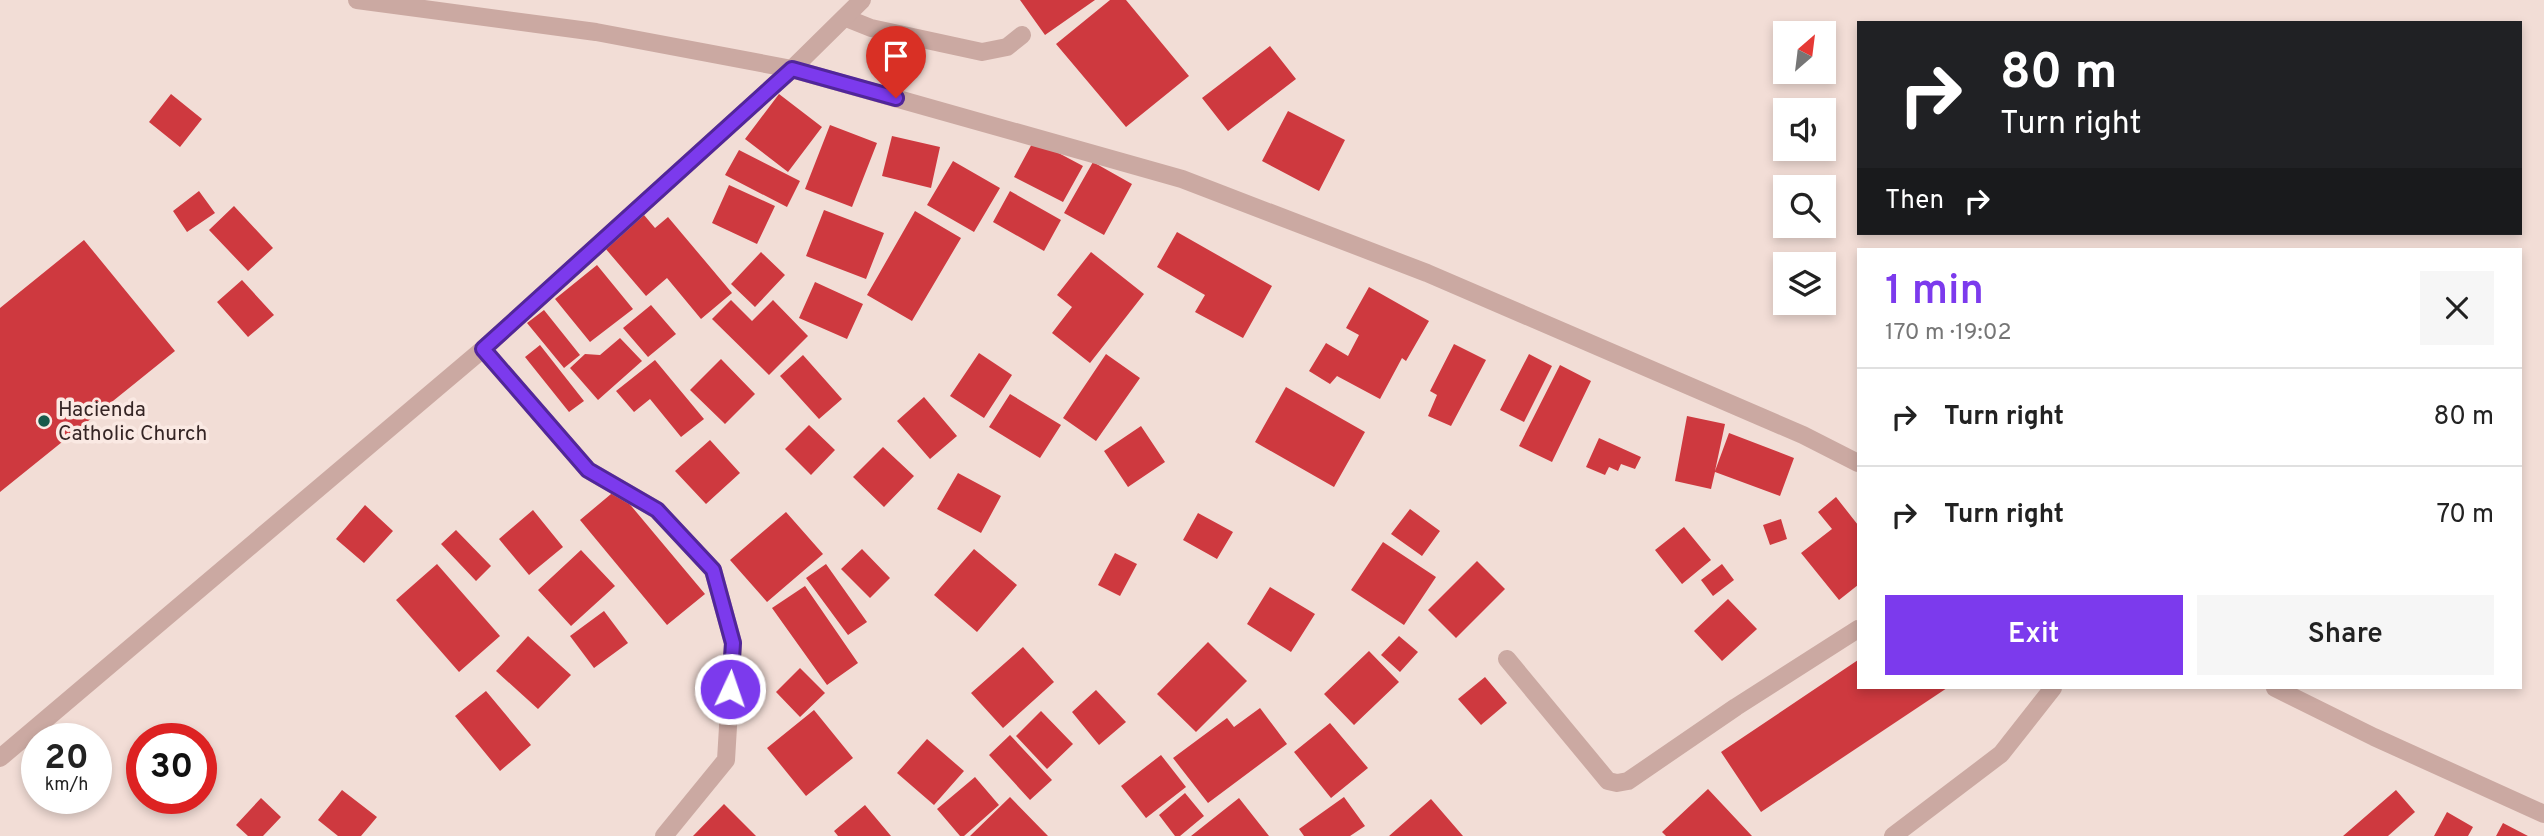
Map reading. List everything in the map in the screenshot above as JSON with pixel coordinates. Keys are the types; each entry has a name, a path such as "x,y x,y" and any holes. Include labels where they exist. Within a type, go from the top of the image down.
{"street":[{"path":"357,0 596,32 792,69 1182,178 1427,273 1803,435 1857,462"},
{"path":"400,7 418,0"},
{"path":"0,758 483,349 792,69 862,0"},
{"path":"846,18 871,28 982,52 1007,47 1022,35"},
{"path":"483,349 588,470 657,510 713,570 733,643 726,760 664,836"},
{"path":"1507,659 1608,781 1617,783 1628,781 1736,707 1857,630"},
{"path":"1893,836 2001,754 2052,689"},
{"path":"2277,689 2374,737 2544,814"}],"building":[{"path":"1020,0 1095,0 1045,35"},
{"path":"1110,0 1126,0 1189,76 1126,127 1056,44"},
{"path":"1270,46 1296,79 1228,131 1202,98"},
{"path":"171,94 202,119 180,147 149,122"},
{"path":"779,94 822,127 788,172 745,139"},
{"path":"1288,111 1345,140 1319,191 1262,161"},
{"path":"830,125 877,143 852,207 805,189"},
{"path":"892,136 940,147 931,188 882,176"},
{"path":"1034,140 1083,166 1063,202 1014,177"},
{"path":"739,150 800,181 787,207 725,175"},
{"path":"953,161 1000,188 974,232 927,205"},
{"path":"1093,162 1132,184 1104,235 1064,213"},
{"path":"729,185 775,206 757,244 712,223"},
{"path":"199,191 215,213 187,232 173,211"},
{"path":"1010,191 1061,220 1044,251 993,222"},
{"path":"234,206 273,248 248,271 209,230"},
{"path":"824,210 884,233 866,279 806,256"},
{"path":"915,211 961,238 912,321 867,295"},
{"path":"644,215 655,228 668,217 732,293 701,319 667,278 646,296 605,248"},
{"path":"1177,232 1272,286 1243,338 1195,312 1205,295 1157,267"},
{"name":"Hacienda Catholic Church","path":"84,240 175,351 0,492 0,308"},
{"path":"761,252 785,275 755,307 731,284"},
{"path":"1091,252 1144,294 1090,363 1052,333 1072,307 1057,295"},
{"path":"597,265 633,309 590,342 555,299"},
{"path":"242,280 274,315 248,337 217,302"},
{"path":"815,282 863,304 847,339 799,318"},
{"path":"1369,287 1429,321 1406,361 1402,358 1380,399 1337,376 1330,384 1309,371 1326,343 1348,356 1359,335 1346,328"},
{"path":"731,300 752,321 773,300 808,336 769,375 712,319"},
{"path":"651,305 676,334 648,357 623,328"},
{"path":"544,310 580,355 564,368 527,323"},
{"path":"620,338 642,361 598,400 570,368 585,354 600,355"},
{"path":"1454,344 1486,360 1451,426 1428,416 1437,395 1430,391"},
{"path":"540,345 584,401 569,412 525,357"},
{"path":"979,353 1012,375 984,418 950,396"},
{"path":"1106,354 1140,378 1096,441 1063,418"},
{"path":"1529,354 1552,366 1524,422 1500,410"},
{"path":"803,355 842,399 819,419 780,376"},
{"path":"721,359 755,394 725,424 690,390"},
{"path":"655,360 704,419 681,437 650,399 634,412 616,391"},
{"path":"1560,365 1591,381 1552,462 1519,446"},
{"path":"1286,387 1365,432 1334,487 1255,442"},
{"path":"1010,394 1061,425 1040,458 989,427"},
{"path":"924,397 957,436 930,459 897,421"},
{"path":"1687,416 1725,424 1715,471 1729,433 1794,458 1780,496 1715,472 1711,489 1675,481"},
{"path":"809,425 835,450 811,475 785,449"},
{"path":"1141,426 1165,462 1128,487 1104,451"},
{"path":"1599,438 1641,457 1635,469 1621,464 1618,471 1609,467 1605,475 1586,467"},
{"path":"710,440 740,473 706,504 675,471"},
{"path":"883,447 914,476 884,507 853,477"},
{"path":"958,473 1001,496 981,533 937,509"},
{"path":"617,489 705,594 667,625 580,520"},
{"path":"1836,497 1857,524 1857,586 1839,600 1801,553 1832,529 1818,512"},
{"path":"365,505 393,531 364,563 336,539"},
{"path":"1410,509 1440,531 1422,556 1391,534"},
{"path":"533,510 563,547 529,575 499,539"},
{"path":"786,512 823,554 767,602 730,560"},
{"path":"1198,513 1233,532 1217,559 1183,540"},
{"path":"1781,519 1787,539 1770,545 1763,525"},
{"path":"1684,527 1711,560 1682,584 1655,550"},
{"path":"456,530 491,566 476,581 441,544"},
{"path":"1383,542 1436,577 1404,625 1351,590"},
{"path":"862,549 890,578 870,598 841,569"},
{"path":"974,549 1017,585 977,632 934,595"},
{"path":"581,550 615,586 571,626 538,590"},
{"path":"1115,553 1137,564 1120,596 1098,585"},
{"path":"1477,561 1505,589 1456,638 1428,610"},
{"path":"437,564 500,636 459,672 396,600"},
{"path":"826,564 867,622 848,635 806,578"},
{"path":"1722,564 1734,580 1713,596 1701,580"},
{"path":"805,586 858,663 827,685 772,608"},
{"path":"1270,587 1315,614 1291,652 1247,624"},
{"path":"1728,599 1757,629 1722,661 1694,631"},
{"path":"604,611 628,643 594,668 570,636"},
{"path":"528,636 571,675 538,709 496,671"},
{"path":"1399,636 1418,652 1400,672 1381,655"},
{"path":"1208,642 1247,681 1196,732 1157,694"},
{"path":"1023,647 1054,682 1003,728 971,693"},
{"path":"1369,651 1399,682 1354,725 1324,694"},
{"path":"1857,661 1857,689 1946,689 1761,812 1721,752"},
{"path":"800,668 825,693 800,717 776,692"},
{"path":"1485,677 1507,703 1481,725 1458,699"},
{"path":"1096,690 1126,722 1099,745 1072,712"},
{"path":"486,691 531,745 500,771 455,716"},
{"path":"1260,708 1287,744 1208,803 1173,758 1227,718 1234,727"},
{"path":"814,710 853,758 806,796 767,748"},
{"path":"1041,711 1073,744 1047,769 1016,736"},
{"path":"1330,723 1368,768 1331,798 1294,752"},
{"path":"1010,735 1052,780 1030,800 989,755"},
{"path":"927,739 964,771 934,805 897,773"},
{"path":"1161,755 1186,787 1146,818 1121,786"},
{"path":"975,777 999,805 964,836 960,836 937,809"},
{"path":"1708,789 1752,836 1666,836 1662,832"},
{"path":"342,790 377,817 361,836 338,836 318,820"},
{"path":"2396,790 2415,812 2388,836 2343,836"},
{"path":"1185,793 1204,816 1180,836 1175,836 1159,815"},
{"path":"1010,797 1048,836 970,836"},
{"path":"1344,797 1365,826 1350,836 1304,836 1299,829"},
{"path":"261,798 281,817 263,836 248,836 236,825"},
{"path":"1239,798 1269,836 1191,836"},
{"path":"1431,799 1463,836 1389,836"},
{"path":"724,804 756,836 693,836"},
{"path":"865,805 891,836 838,836 834,831"},
{"path":"2447,812 2473,827 2468,836 2434,836"},
{"path":"2503,823 2528,836 2496,836"}],"place":[{"name":"Hacienda Catholic Church","path":"44,421"}],"route":[{"path":"730,689 733,643 713,570 657,510 588,470 483,349 792,69 896,98"}]}
